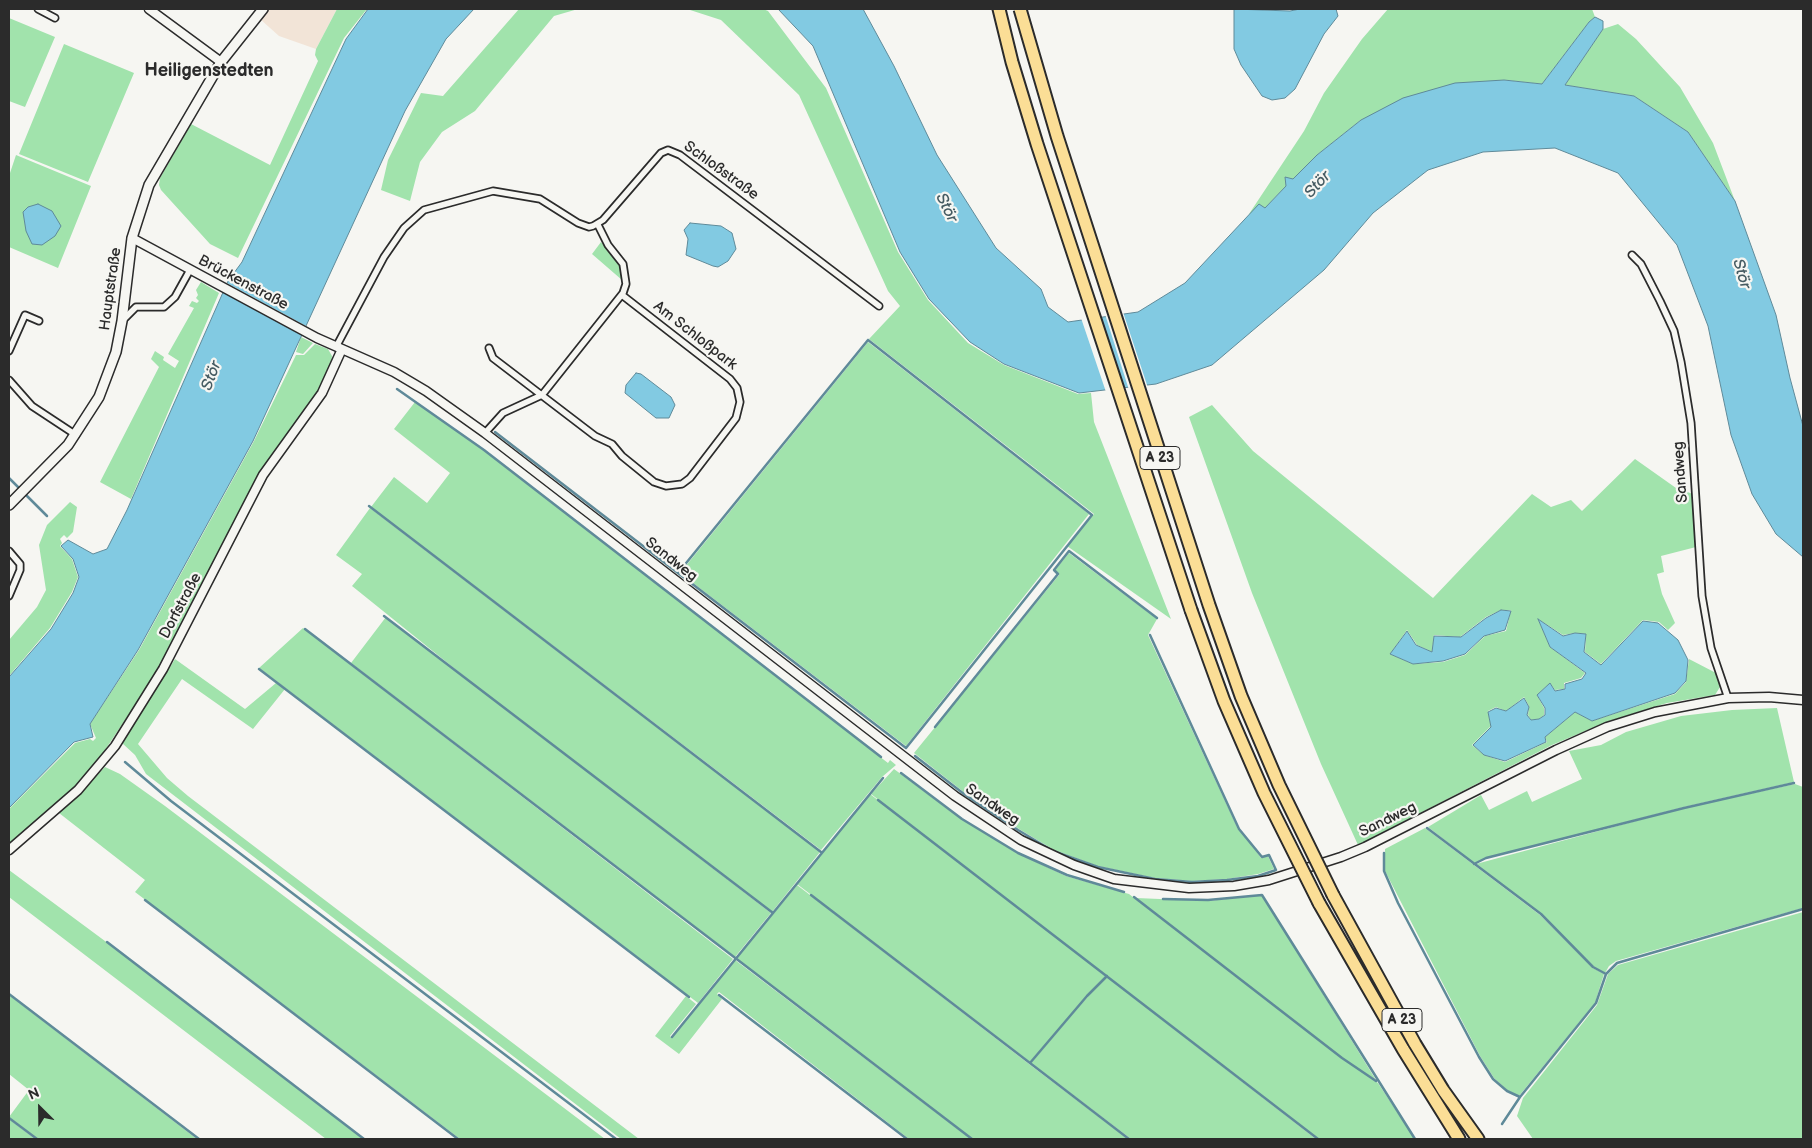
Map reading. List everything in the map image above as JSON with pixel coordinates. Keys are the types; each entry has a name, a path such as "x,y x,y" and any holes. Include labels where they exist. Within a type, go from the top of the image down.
{"highway":[{"name":"A 23","path":"999,9 1012,62 1037,144 1191,610 1224,701 1264,793 1319,903 1403,1050 1460,1139"},
{"name":"A 23","path":"1020,9 1057,136 1209,605 1241,696 1268,758 1333,895 1415,1044 1443,1090 1478,1139"}],"main road":[{"name":"Hauptstraße","path":"9,505 76,435 104,386 113,361 122,321 132,238 149,185 221,62 263,9"}],"street":[{"path":"38,9 55,18"},
{"path":"149,9 221,62"},
{"name":"Schloßstraße","path":"598,225 661,154 665,151 672,151 879,306"},
{"path":"339,348 384,257 404,228 424,210 493,191 530,196 544,201 583,225 589,227 598,225 608,246 623,264 626,284 622,295 542,396 503,413 484,434"},
{"name":"Brückenstraße","path":"132,238 313,336 339,348"},
{"name":"Sandweg","path":"1632,255 1641,264 1674,331 1681,362 1691,423 1702,596 1711,648 1728,698"},
{"path":"122,321 136,307 164,307 175,297 190,270"},
{"name":"Am Schloßpark","path":"490,348 493,358 595,436 612,444 622,456 654,482 672,486 682,484 690,478 736,418 740,402 737,388 730,379 622,295"},
{"path":"9,351 25,315 39,321"},
{"name":"Sandweg","path":"339,348 394,372 426,392 484,434 954,796 1021,840 1074,865 1114,879 1161,886 1215,887 1288,875 1342,857 1395,833 1556,750 1607,727 1655,712 1728,698 1769,697 1803,700"},
{"name":"Dorfstraße","path":"9,850 78,790 115,746 163,669 263,475 322,393 339,348"},
{"path":"9,380 32,406 76,435"},
{"path":"9,552 20,564 20,570 9,596"}],"shaded area":[{"path":"268,9 337,9 316,49 279,36 260,19"}],"green space":[{"path":"337,9 367,9 344,38 238,258 210,244 161,190 159,185 160,178 191,124 270,165 318,61 315,55 316,49"},
{"path":"519,9 578,9 554,16 475,111 442,132 420,162 410,201 381,190 388,160 421,93 443,96"},
{"path":"687,9 763,9 768,11 826,88 898,252 928,300 968,343 1004,365 1078,394 1091,393 1094,422 1171,619 1067,546 1094,514 869,339 900,306 888,291 799,95 721,20"},
{"path":"1388,9 1592,9 1595,17 1589,22 1542,84 1504,80 1361,120 1317,155 1293,179 1287,181 1286,186 1265,208 1249,214 1304,131 1324,93 1362,39"},
{"path":"9,18 55,37 25,107 9,101"},
{"path":"1618,24 1636,39 1680,87 1713,143 1735,201 1688,132 1634,96 1565,85 1603,29"},
{"path":"64,44 134,73 88,182 19,154"},
{"path":"16,155 91,186 58,268 9,247 9,176"},
{"path":"601,242 620,264 623,274 622,280 592,254"},
{"path":"201,282 219,293 131,499 100,482 159,367 151,359 155,351 164,357 163,360 175,368 179,361 168,354 194,308 189,306 192,301 197,303 199,301 196,298 198,295 196,290"},
{"path":"301,337 313,343 303,354 296,352"},
{"path":"868,342 1089,514 906,746 680,573"},
{"path":"315,344 328,349 332,356 331,368 322,387 257,477 209,576 161,666 95,765 59,803 9,844 9,809 75,743 90,739 93,741 96,738 90,724 139,650 254,441 296,355 304,355"},
{"path":"415,402 483,450 888,763 890,760 896,765 882,777 821,850 371,507 394,477 427,503 450,473 394,429"},
{"path":"1212,405 1253,451 1433,598 1532,494 1551,507 1571,500 1582,511 1635,459 1676,488 1693,494 1696,547 1661,556 1664,572 1657,574 1662,594 1675,623 1668,630 1659,622 1643,620 1601,664 1585,652 1586,634 1563,635 1538,619 1550,647 1585,673 1581,678 1564,683 1564,689 1555,690 1550,683 1537,695 1544,708 1544,715 1539,719 1531,720 1528,715 1529,706 1524,697 1506,711 1496,707 1488,711 1491,726 1472,745 1484,755 1505,762 1547,742 1545,737 1575,712 1592,721 1675,694 1686,682 1689,659 1716,673 1720,687 1715,695 1667,703 1609,721 1552,745 1358,845 1321,764 1252,593 1189,417","holes":["1501,610 1511,610 1506,631 1485,636 1465,655 1443,662 1413,664 1390,654 1407,630 1417,645 1432,652 1434,635 1460,637 1486,617"]},
{"path":"70,502 77,507 73,532 67,538 64,535 60,539 62,543 60,546 72,559 78,577 72,592 50,628 9,676 9,640 37,607 46,590 39,545 47,525"},
{"path":"370,508 820,852 772,912 511,714 352,586 362,574 336,555"},
{"path":"1069,553 1157,619 1148,635 1238,829 1261,858 1268,856 1274,869 1258,874 1227,879 1192,881 1155,878 1098,866 1054,850 1019,829 965,793 914,753 1059,575 1055,570"},
{"path":"386,617 771,913 735,957 351,663"},
{"path":"303,628 733,959 698,1003 259,668"},
{"path":"175,659 245,709 276,683 285,689 253,729 182,679 138,744 167,778 188,796 639,1139 621,1139 146,774 135,755 122,743"},
{"path":"1777,708 1794,782 1684,807 1486,858 1474,863 1428,827 1481,795 1489,810 1527,791 1532,802 1582,779 1569,751 1601,745 1626,732 1681,716 1732,710"},
{"path":"105,767 120,774 165,806 605,1139 460,1139 135,892 145,880 59,813"},
{"path":"894,769 961,819 1017,853 1066,876 1129,894 1342,1058 1378,1083 1415,1139 1319,1139 871,794"},
{"path":"1795,784 1803,787 1803,908 1616,961 1609,966 1605,973 1594,967 1541,914 1476,864 1684,808"},
{"path":"870,794 1106,976 1030,1062 797,884"},
{"path":"1425,828 1540,915 1593,968 1604,974 1595,1003 1519,1096 1507,1090 1494,1078 1480,1056 1385,871 1385,849"},
{"path":"9,870 109,944 363,1139 326,1139 9,897"},
{"path":"797,885 1128,1139 973,1139 736,959"},
{"path":"1262,895 1376,1080 1342,1058 1136,898 1208,901"},
{"path":"1803,912 1803,1139 1533,1139 1517,1116 1523,1098 1597,1005 1608,974 1618,965"},
{"path":"735,960 971,1139 909,1139 719,992 717,994 722,999 679,1054 655,1036 686,996 696,1004 670,1036 672,1038"},
{"path":"1107,977 1316,1139 1131,1139 1031,1063 1087,997"},
{"path":"9,995 197,1139 38,1139 9,1117 29,1090 9,1074"},
{"path":"9,1119 35,1139 9,1139"}],"water":[{"name":"Stör","path":"368,9 474,9 446,39 405,111 253,441 138,650 90,724 93,737 74,742 9,808 9,677 51,629 73,593 79,577 73,559 61,546 68,540 93,554 107,549 127,510 228,281 242,262 346,39"},
{"name":"Stör","path":"778,9 863,9 894,66 937,155 996,248 1041,289 1048,307 1068,322 1138,312 1185,283 1259,204 1265,208 1286,186 1285,177 1293,179 1317,155 1361,120 1403,98 1455,83 1504,80 1542,84 1589,22 1595,17 1603,21 1603,29 1565,85 1634,96 1688,132 1735,201 1776,315 1803,426 1803,557 1776,534 1752,494 1731,435 1708,326 1677,245 1618,173 1555,148 1483,152 1428,170 1373,213 1324,270 1212,365 1156,384 1079,393 1004,364 970,342 929,299 900,252 813,46"},
{"path":"1234,9 1290,11 1300,9 1336,9 1338,16 1324,34 1295,89 1285,98 1272,100 1262,96 1241,65 1234,49"},
{"path":"38,204 52,211 61,226 55,236 42,245 32,244 26,231 23,212 28,207"},
{"path":"690,223 721,226 732,233 736,249 728,261 718,267 686,255 688,239 684,230"},
{"path":"636,373 641,374 671,397 675,405 669,418 656,418 625,393 626,385"},
{"path":"1501,610 1511,611 1505,630 1484,636 1465,654 1443,661 1413,664 1390,654 1407,631 1416,645 1432,652 1434,636 1461,637 1486,618"},
{"path":"1538,619 1563,636 1575,633 1586,634 1584,652 1601,665 1643,621 1658,623 1678,640 1688,660 1686,681 1675,693 1592,721 1575,712 1545,737 1546,742 1505,761 1484,755 1473,745 1491,727 1488,712 1496,708 1506,711 1524,698 1529,707 1527,715 1531,720 1539,719 1545,715 1545,708 1537,695 1550,683 1555,691 1565,689 1565,684 1582,679 1586,673 1550,647"}],"pier":[{"path":"225,282 308,327 303,336 221,291"},
{"path":"1123,312 1148,388 1129,390 1105,314"},
{"path":"1100,315 1125,390 1106,392 1081,318"}],"waterway":[{"path":"868,340 1092,515 906,748 678,573 868,340"},
{"path":"397,389 484,450 881,757"},
{"path":"495,432 678,573"},
{"path":"9,478 20,489"},
{"path":"24,493 47,516"},
{"path":"369,506 821,852"},
{"path":"935,727 1058,574 1054,570 1069,551 1157,618"},
{"path":"384,616 773,913"},
{"path":"305,629 972,1139"},
{"path":"915,756 964,794 1018,830 1053,851 1098,867 1155,879 1192,882 1258,876 1276,870 1269,855 1262,857 1239,829 1150,635"},
{"path":"259,669 689,997"},
{"path":"125,762 171,801 616,1139"},
{"path":"901,773 962,819 1018,853 1067,875 1124,892"},
{"path":"672,1037 883,778"},
{"path":"1474,864 1486,858 1684,808 1794,783"},
{"path":"878,800 1318,1139"},
{"path":"1427,828 1541,914 1593,967 1606,974"},
{"path":"1384,853 1384,871 1398,903 1479,1057 1493,1079 1507,1091 1520,1097"},
{"path":"811,895 1129,1139"},
{"path":"1163,899 1208,900 1262,895 1415,1139"},
{"path":"1134,897 1342,1058 1376,1081"},
{"path":"145,900 458,1139"},
{"path":"1502,1124 1520,1097 1596,1003 1606,974 1617,963 1803,909"},
{"path":"107,942 364,1139"},
{"path":"1030,1063 1087,996 1107,976"},
{"path":"9,994 199,1139"},
{"path":"719,995 907,1139"},
{"path":"9,1118 37,1139"}],"district":[{"name":"Heiligenstedten","path":"209,71"}]}
